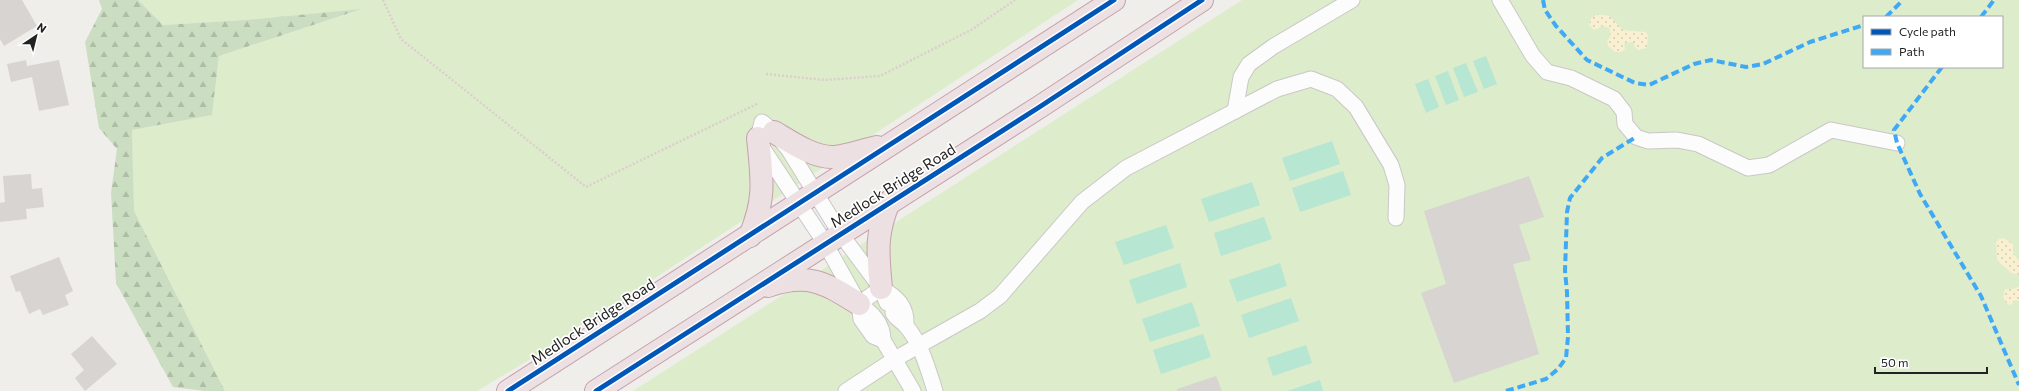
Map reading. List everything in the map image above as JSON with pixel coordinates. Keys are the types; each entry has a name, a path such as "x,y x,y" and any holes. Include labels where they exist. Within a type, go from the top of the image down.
{"highway":[{"name":"Medlock Bridge Road","path":"508,391 1114,0"},
{"name":"Medlock Bridge Road","path":"596,391 1041,106 1202,0"},
{"path":"750,236 758,216 762,195 766,135 791,142 813,152 833,157 895,142"},
{"path":"887,302 878,244 883,217 889,202"},
{"path":"750,292 776,283 812,280 831,286 859,304"}],"lane":[{"path":"1235,111 1241,77 1249,64 1274,46 1352,0"},
{"path":"1500,0 1533,56 1547,72 1571,78 1614,98 1624,112 1625,124 1636,137 1648,141 1677,140 1698,144 1722,157 1748,168 1769,165 1809,140 1831,130 1897,143"},
{"path":"846,391 895,359 980,311 1000,296 1082,202 1102,185 1126,168 1277,89 1310,79 1337,88 1356,107 1391,165 1397,185 1396,218"},
{"path":"766,135 833,238 887,302 897,320 906,325 926,362 935,391"},
{"path":"766,135 789,150 808,198"},
{"path":"833,238 859,304 872,313 883,331 883,340 913,391"},
{"path":"859,304 887,302 895,295 907,313 906,325"}],"path":[{"path":"383,0 401,39 586,187 759,103"},
{"path":"766,74 825,80 880,76 971,30 1015,0"}],"green space":[{"path":"99,0 138,0 163,25 245,20 362,9 219,56 212,115 132,130 134,211 225,391 204,391 173,387 116,283 111,193 117,149 99,128 85,42 102,9"},
{"path":"138,0 1078,0 547,349 477,391 225,391 134,211 132,130 212,115 219,56 360,10 245,20 163,25"},
{"path":"1242,0 2019,0 2019,391 633,391"},
{"path":"1486,56 1497,84 1484,89 1473,61"},
{"path":"1466,63 1478,92 1464,97 1453,68"},
{"path":"1448,71 1459,100 1446,105 1435,76"},
{"path":"1428,79 1439,107 1426,113 1415,84"},
{"path":"1332,141 1340,164 1290,181 1282,158"},
{"path":"1343,171 1351,195 1300,212 1292,188"},
{"path":"1252,182 1260,205 1209,222 1201,199"},
{"path":"1264,217 1272,239 1221,256 1214,233"},
{"path":"1166,225 1174,248 1124,265 1115,242"},
{"path":"1180,263 1187,287 1137,304 1129,280"},
{"path":"1280,263 1287,286 1237,302 1229,280"},
{"path":"1291,298 1299,321 1249,338 1241,315"},
{"path":"1192,302 1200,326 1150,342 1142,319"},
{"path":"1203,334 1211,357 1161,374 1153,350"},
{"path":"1306,345 1312,363 1273,376 1267,358"},
{"path":"1320,380 1323,391 1287,391"}],"sand":[{"path":"1598,14 1609,16 1623,30 1646,32 1648,36 1647,48 1638,50 1633,42 1624,43 1625,49 1622,52 1615,52 1608,46 1607,42 1611,34 1609,28 1603,26 1594,30 1589,25 1591,18"},
{"path":"2003,238 2013,244 2013,254 2019,260 2019,275 2011,273 1997,260 1996,242"},
{"path":"2019,286 2019,301 2015,300 2011,305 2007,304 2003,297 2005,289 2014,289"}],"building":[{"path":"0,0 22,0 37,26 4,46 0,39"},
{"path":"26,60 27,66 59,60 69,105 39,111 32,77 11,82 7,64"},
{"path":"31,174 32,189 42,188 44,207 26,209 27,219 0,222 0,203 5,202 3,176"},
{"path":"1529,176 1544,217 1519,225 1531,260 1513,264 1539,354 1454,383 1421,293 1446,284 1424,211"},
{"path":"59,257 73,291 65,295 69,305 43,315 40,309 29,314 20,291 16,292 10,276"},
{"path":"92,336 117,364 85,391 75,378 84,370 71,354"},
{"path":"1216,376 1222,391 1177,391 1177,389"}],"marked path":[{"path":"1543,0 1545,10 1556,26 1587,60 1635,83 1649,85 1694,64 1711,60 1746,67 1763,64 1810,42 1863,25"},
{"path":"1887,16 1903,0"},
{"path":"1982,16 1994,0"},
{"path":"1941,68 1894,130 1897,143 1920,194 1981,296 2019,385"},
{"path":"1506,391 1546,379 1558,369 1566,358 1568,337 1565,271 1567,212 1570,198 1602,158 1636,137"}],"cycle path":[{"path":"508,391 1114,0"},
{"path":"596,391 1041,106 1202,0"}]}
